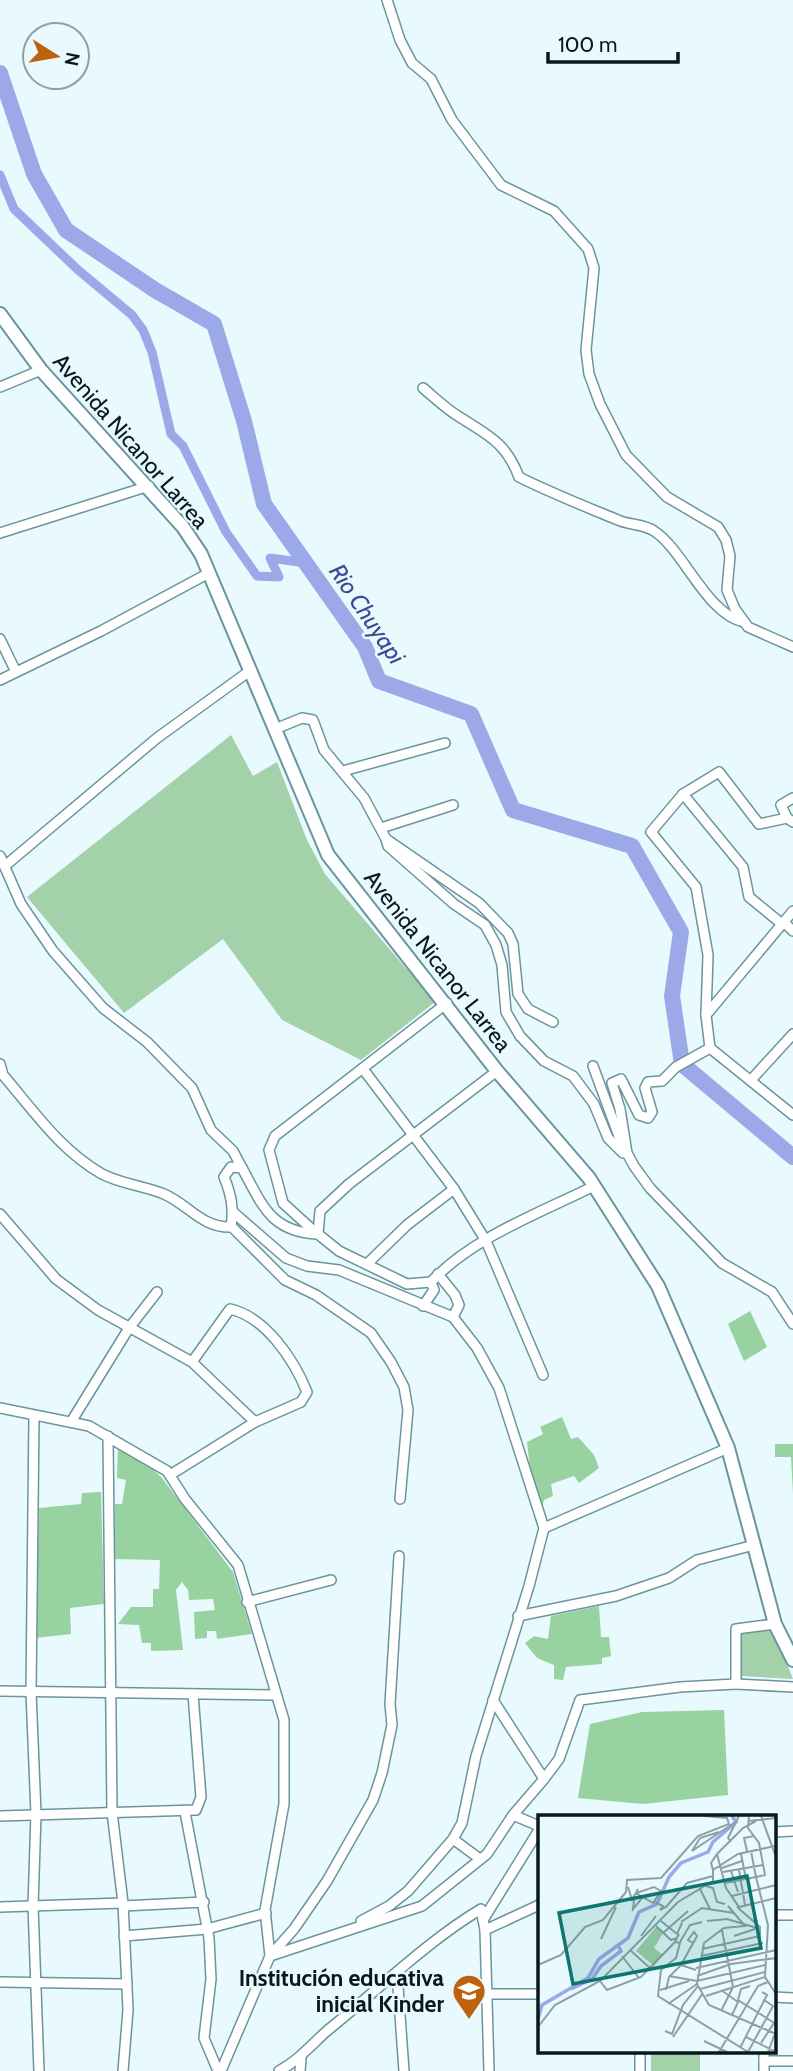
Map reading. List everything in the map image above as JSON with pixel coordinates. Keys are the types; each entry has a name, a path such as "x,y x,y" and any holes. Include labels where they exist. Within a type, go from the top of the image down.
{"main road":[{"name":"Avenida Nicanor Larrea","path":"0,314 41,370 184,527 209,573 328,855 498,1071 594,1186 658,1286 728,1448 775,1624 793,1660"}],"street":[{"path":"387,0 400,40 412,63 431,79 452,120 501,185 554,211 588,249 594,268 586,351 589,374 600,404 626,455 652,485 718,527 726,540 730,556 727,590 744,622"},
{"path":"0,387 41,370"},
{"path":"422,388 457,416 489,434 511,456 519,477 550,494 618,521 654,531 709,598 736,620 744,622 760,634 793,647"},
{"path":"0,533 149,486"},
{"path":"0,680 101,631 209,573"},
{"path":"0,639 16,672"},
{"path":"6,865 157,738 251,670"},
{"path":"275,729 302,718 313,720 324,750 364,798 388,846 454,904 485,925 496,945 502,965 506,1012 520,1037 544,1061 573,1076 594,1104 608,1138 623,1153 627,1153"},
{"path":"343,771 445,743"},
{"path":"793,798 781,805 790,820 759,824 719,772 683,794 651,832 696,887 708,955 706,1015 710,1048 793,1115"},
{"path":"683,794 743,867 749,897 793,931"},
{"path":"381,828 453,805"},
{"path":"386,839 489,911 508,933 513,944 518,994 528,1009 553,1022"},
{"path":"0,856 21,904 53,951 103,1008 147,1042 192,1088 211,1130 233,1151 261,1204 278,1224 299,1233 318,1234"},
{"path":"706,1015 793,911"},
{"path":"446,1003 275,1136 269,1150 283,1203 339,1251 407,1284 434,1278 486,1241 594,1186"},
{"path":"751,1080 793,1034"},
{"path":"627,1153 620,1110 612,1083 621,1079 639,1115 648,1118 652,1112 645,1088 648,1082 662,1081 692,1057 710,1048"},
{"path":"0,1065 3,1075 72,1153 104,1175 167,1195 207,1223 231,1226 285,1280 316,1295 371,1333 404,1387 408,1410 400,1499"},
{"path":"593,1066 627,1153 659,1196 722,1263 772,1292 793,1324"},
{"path":"363,1069 454,1189 486,1241 543,1375"},
{"path":"318,1234 320,1211 349,1184 498,1071"},
{"path":"231,1226 232,1198 224,1177 231,1167 242,1168"},
{"path":"368,1263 407,1225 454,1189"},
{"path":"233,1212 286,1258 307,1266 339,1270 453,1317 477,1348 499,1388 544,1528 493,1700 462,1823 453,1839 422,1878 402,1896 389,1906 331,1936"},
{"path":"0,1214 56,1279 98,1311 192,1362 255,1422"},
{"path":"423,1306 434,1290 434,1278"},
{"path":"434,1278 455,1295 459,1306 453,1317"},
{"path":"71,1422 129,1328 158,1292"},
{"path":"170,1475 255,1422 301,1402 307,1392 291,1359 260,1325 251,1317 230,1309 192,1362"},
{"path":"0,1408 71,1422 108,1436 170,1475 185,1499 238,1565 276,1695 286,1741 286,1787 270,1874 266,1913 270,1956"},
{"path":"34,1416 31,1692 36,1814 33,1982 40,2071"},
{"path":"108,1436 112,1812 123,1905 127,1984 123,2071"},
{"path":"544,1528 728,1448"},
{"path":"518,1615 616,1596 668,1578 697,1560 754,1545"},
{"path":"219,2071 270,1956 294,1929 307,1906 327,1881 366,1813 382,1773 392,1725 390,1704 399,1556"},
{"path":"247,1602 331,1580"},
{"path":"736,1684 736,1629 775,1624"},
{"path":"270,1956 422,1906 480,1859 495,1844 513,1815 559,1759 580,1700 680,1687 736,1684 793,1687"},
{"path":"0,1691 276,1695"},
{"path":"0,1816 197,1810 201,1797 193,1694"},
{"path":"493,1700 544,1779"},
{"path":"185,1812 208,1928 211,1979 204,2039 219,2071"},
{"path":"513,1815 538,1828"},
{"path":"484,1930 538,1830"},
{"path":"453,1839 480,1859"},
{"path":"0,1907 204,1902"},
{"path":"484,1930 538,1905"},
{"path":"279,2071 300,2059 322,2036 397,1973 481,1909 489,2071"},
{"path":"124,1937 208,1928 266,1913"},
{"path":"397,1973 404,2071"},
{"path":"0,1982 127,1984"},
{"path":"486,1994 538,1994"},
{"path":"300,2059 300,2071"},
{"path":"764,2061 793,2061"}],"green space":[{"path":"231,735 253,776 277,762 307,840 325,874 435,1002 361,1060 282,1020 223,939 124,1013 27,897"},
{"path":"750,1311 767,1347 744,1361 728,1324"},
{"path":"562,1417 571,1439 578,1437 594,1455 599,1468 579,1483 574,1476 551,1484 553,1496 544,1500 541,1510 531,1477 527,1442 543,1434 540,1427"},
{"path":"775,1444 793,1444 793,1494 791,1457 775,1457"},
{"path":"118,1446 143,1460 162,1478 233,1572 252,1634 217,1639 216,1631 207,1631 207,1638 195,1639 194,1612 215,1610 213,1599 189,1600 188,1590 182,1582 176,1590 183,1650 151,1651 151,1643 142,1643 139,1625 118,1624 131,1607 153,1607 153,1589 159,1589 160,1560 115,1559 115,1504 122,1504 126,1480 117,1478"},
{"path":"101,1492 104,1604 70,1608 71,1634 35,1638 39,1508 81,1504 82,1493"},
{"path":"599,1606 601,1637 609,1637 611,1656 602,1658 602,1664 566,1667 563,1680 554,1679 554,1665 537,1658 525,1643 534,1636 548,1639 551,1616"},
{"path":"773,1630 793,1679 741,1676 740,1633"},
{"path":"724,1710 728,1795 643,1804 578,1798 590,1724 642,1712"},
{"path":"651,2054 700,2054 700,2071 651,2071"}],"waterway":[{"name":"Rio Chuyapi","path":"0,73 34,174 66,230 155,290 214,324 244,421 264,504 365,647 379,681 471,714 513,810 632,846 681,932 672,996 682,1064 793,1157"},
{"path":"0,175 14,209 77,269 132,315 143,330 152,352 171,434 183,446 226,532 257,576 279,577 270,558 306,563"}],"place":[{"name":"Institución educativa inicial Kinder","path":"469,2021"}]}
